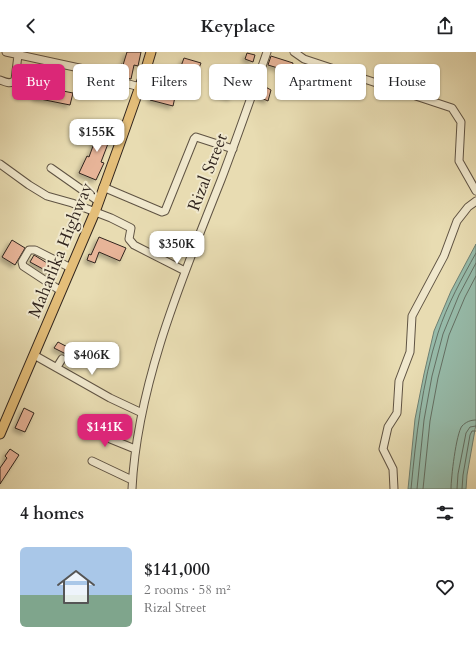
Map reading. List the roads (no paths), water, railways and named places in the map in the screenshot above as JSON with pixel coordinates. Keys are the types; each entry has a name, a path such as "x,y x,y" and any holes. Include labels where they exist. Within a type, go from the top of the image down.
{"main road":[{"name":"Maharlika Highway","path":"147,64 151,52"},
{"name":"Maharlika Highway","path":"0,434 94,212 137,95"}],"street":[{"path":"6,52 94,71 110,79 137,86"},
{"name":"Rizal Street","path":"132,489 135,449 142,413 155,362 185,271 233,149 267,52"},
{"path":"294,52 304,59 452,108 461,122 459,161 476,190"},
{"path":"0,80 10,83 15,80 18,55"},
{"path":"103,187 162,212 165,211 196,137 233,149"},
{"path":"0,164 47,196 72,203 131,228 129,239 134,245 185,271"},
{"path":"51,168 98,201"},
{"path":"394,489 393,468 383,449 388,427 397,413 399,381 410,352 412,316 444,256 457,221 468,207 476,201"},
{"path":"61,291 23,266 22,262 29,250 35,250 71,268"},
{"path":"34,354 110,398 142,413"},
{"path":"57,367 62,359"},
{"path":"86,425 103,436 135,449"},
{"path":"92,461 132,480"}],"water":[{"path":"476,244 476,424 466,489 408,489 415,419 434,331 451,291"}]}
